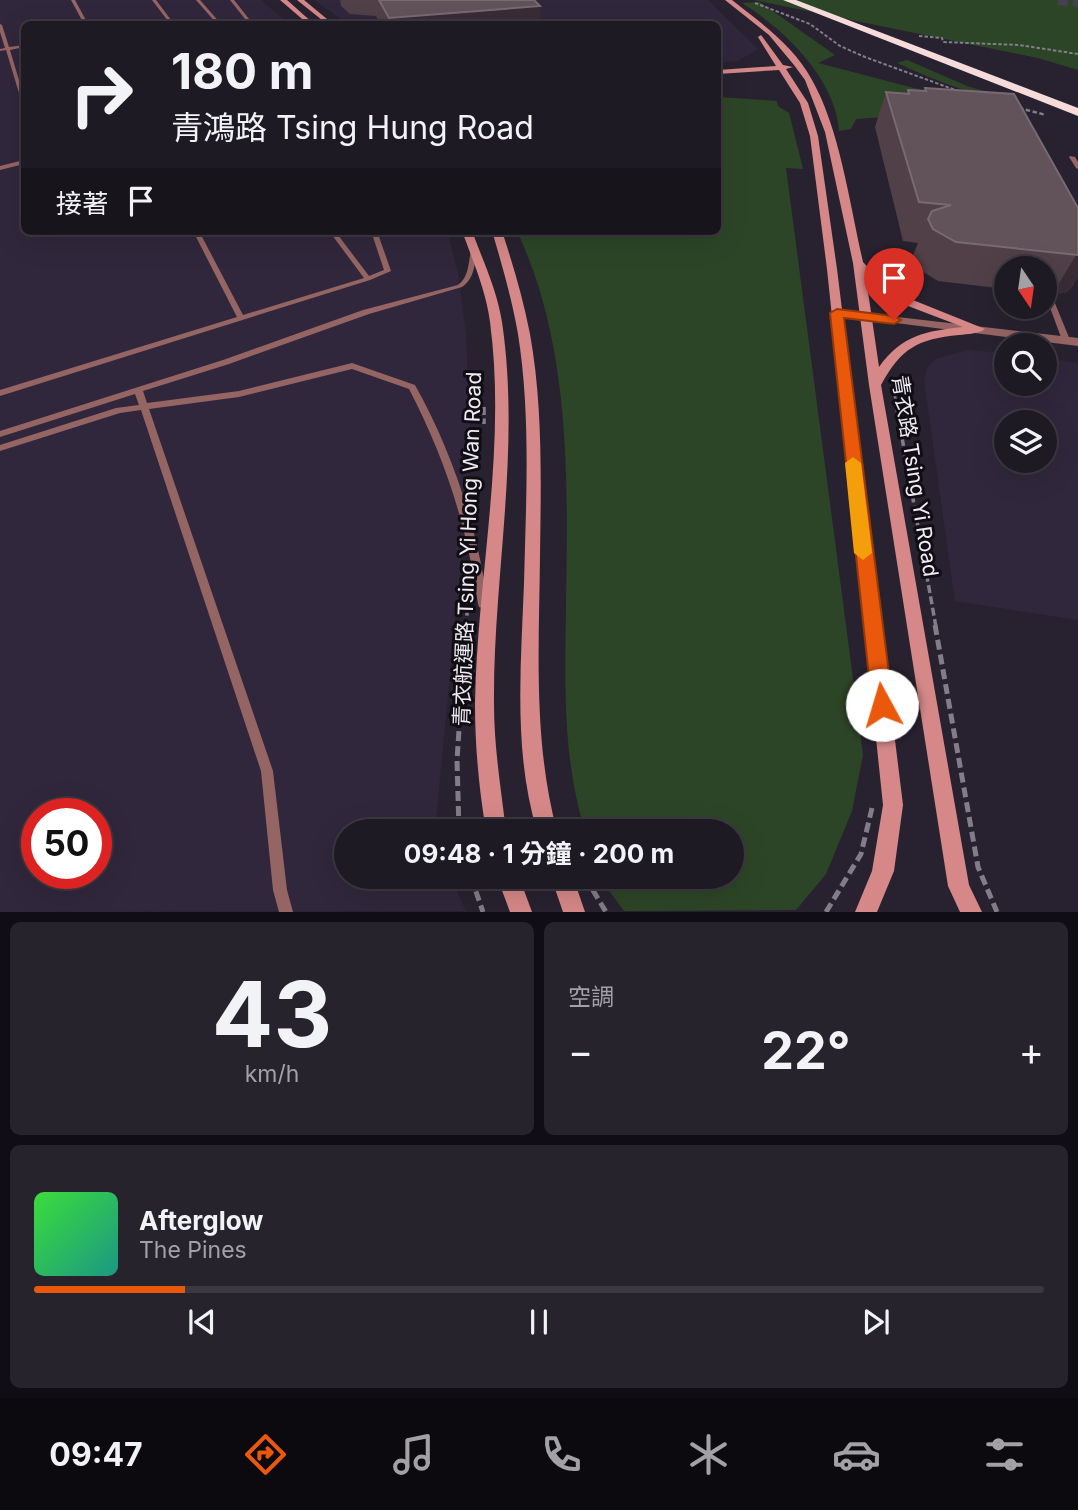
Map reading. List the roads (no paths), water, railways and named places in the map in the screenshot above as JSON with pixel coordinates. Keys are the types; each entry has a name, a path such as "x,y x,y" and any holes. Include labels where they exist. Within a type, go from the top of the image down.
{"highway":[{"path":"788,0 1077,106"},
{"path":"804,0 1027,90 1077,106"}],"main road":[{"path":"283,0 308,21"},
{"path":"300,0 326,21"},
{"path":"718,0 756,31 784,67 804,103 814,136 893,805 884,872 866,912"},
{"name":"青衣路 Tsing Yi Road","path":"728,0 771,34 799,66 809,80 830,132 858,263 875,385 959,886 971,912"},
{"path":"721,72 799,66"},
{"name":"青衣航運路 Tsing Yi Hong Wan Road","path":"468,235 487,284 495,320 502,398 486,753 494,819"},
{"path":"498,235 520,311 530,405 533,499 531,726 545,819"},
{"path":"858,263 875,284 893,298 979,329"},
{"path":"875,385 888,358 908,343 940,334 979,329"},
{"path":"512,889 521,912"},
{"path":"566,889 574,912"}],"street":[{"path":"837,313 1072,341"}],"lane":[{"path":"73,0 84,21"},
{"path":"154,0 170,21"},
{"path":"198,0 216,21"},
{"path":"232,0 249,21"},
{"path":"0,25 21,93"},
{"path":"0,50 21,47"},
{"path":"1072,157 1078,167"},
{"path":"0,167 21,163"},
{"path":"198,235 241,318"},
{"path":"334,235 368,279"},
{"path":"0,393 388,271 375,235"},
{"path":"0,433 138,390 366,312 460,286 467,283 471,274 474,251"},
{"path":"1057,311 1072,341"},
{"path":"0,448 143,404 239,394 352,366 412,387 433,425 467,522 481,586 489,648"},
{"path":"138,390 267,771 279,890 286,912"}],"tunnel":[{"path":"1058,0 1078,2"}]}
